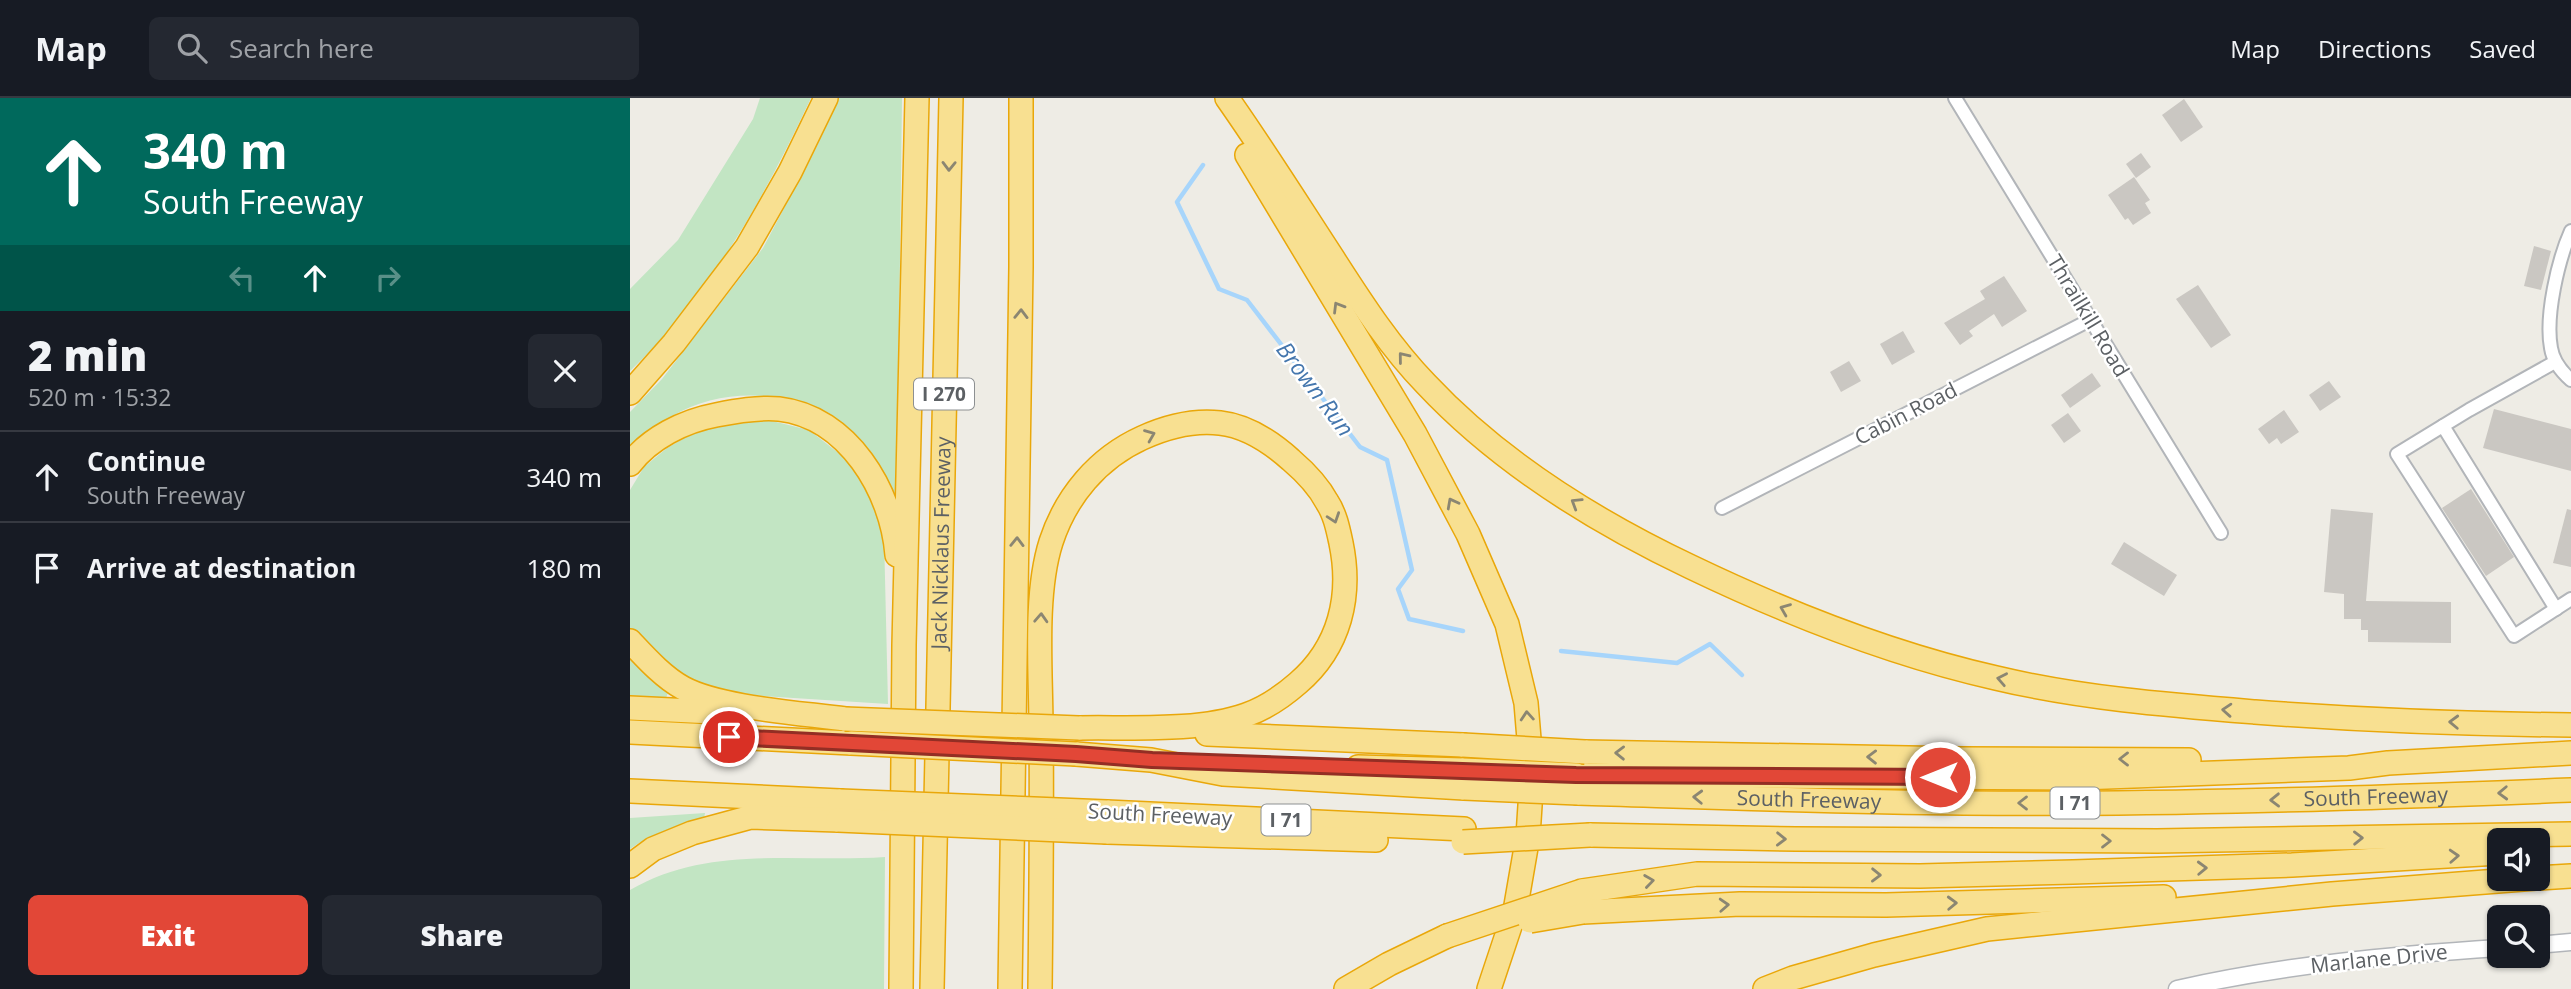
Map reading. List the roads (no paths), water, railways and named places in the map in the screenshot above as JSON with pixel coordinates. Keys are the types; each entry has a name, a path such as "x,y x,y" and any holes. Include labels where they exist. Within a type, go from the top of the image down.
{"highway":[{"path":"630,393 674,343 747,247 790,172 827,98"},
{"path":"901,986 904,645 917,98"},
{"name":"Jack Nicklaus Freeway","path":"932,989 951,98"},
{"path":"1010,989 1021,281 1021,98"},
{"path":"1214,98 1415,434 1468,534 1507,624 1526,703 1532,775 1528,836 1515,911 1489,989"},
{"path":"1227,98 1382,330 1424,382 1464,421 1524,471 1633,540 1742,592 1855,638 1996,678 2148,704 2352,719 2571,725"},
{"path":"630,464 637,455 664,434 701,418 743,410 780,409 812,418 841,437 865,465 885,501 896,542 904,645"},
{"path":"1040,989 1040,619 1051,542 1069,503 1092,472 1120,449 1137,440 1187,424 1212,423 1235,426 1269,442 1316,484 1329,503 1337,524 1345,565 1344,607 1338,627 1322,657 1301,680 1269,705 1230,720 1208,724 1079,728"},
{"path":"630,641 651,664 684,689 722,702 845,719"},
{"path":"630,708 1585,752 1961,759 2368,760 2388,763"},
{"name":"South Freeway","path":"630,733 1076,754 1152,760 1223,774 1577,784 1794,800 2054,803 2376,798 2571,790"},
{"path":"1577,784 2080,778 2349,768 2388,763 2571,753"},
{"name":"South Freeway","path":"630,791 839,811 1464,835 2143,841 2555,837"},
{"path":"630,866 653,849 692,833 751,817 839,811"},
{"path":"1346,989 1389,964 1447,936 1697,874 1920,876 2087,872 2292,865 2487,854"},
{"path":"2550,877 2571,876"},
{"path":"1765,989 1793,978 1874,955 1987,929 2332,894 2487,882"},
{"path":"1582,902 1886,905 2332,894"}],"street":[{"name":"Thrailkill Road","path":"1955,98 2221,533"},
{"path":"2571,231 2553,296 2551,348 2555,362 2571,380"},
{"name":"Cabin Road","path":"1722,508 2090,320"},
{"path":"2555,362 2397,454 2514,636 2571,599"},
{"path":"2443,426 2556,608"},
{"path":"2550,944 2571,942"},
{"name":"Marlane Drive","path":"2177,989 2325,964 2407,954 2487,949"}],"waterway":[{"name":"Brown Run","path":"1203,165 1177,202 1219,289 1247,300 1360,447 1387,460 1412,570 1398,589 1409,619 1463,631"},
{"name":"Brown Run","path":"1561,651 1677,663 1710,644 1742,675"}]}
